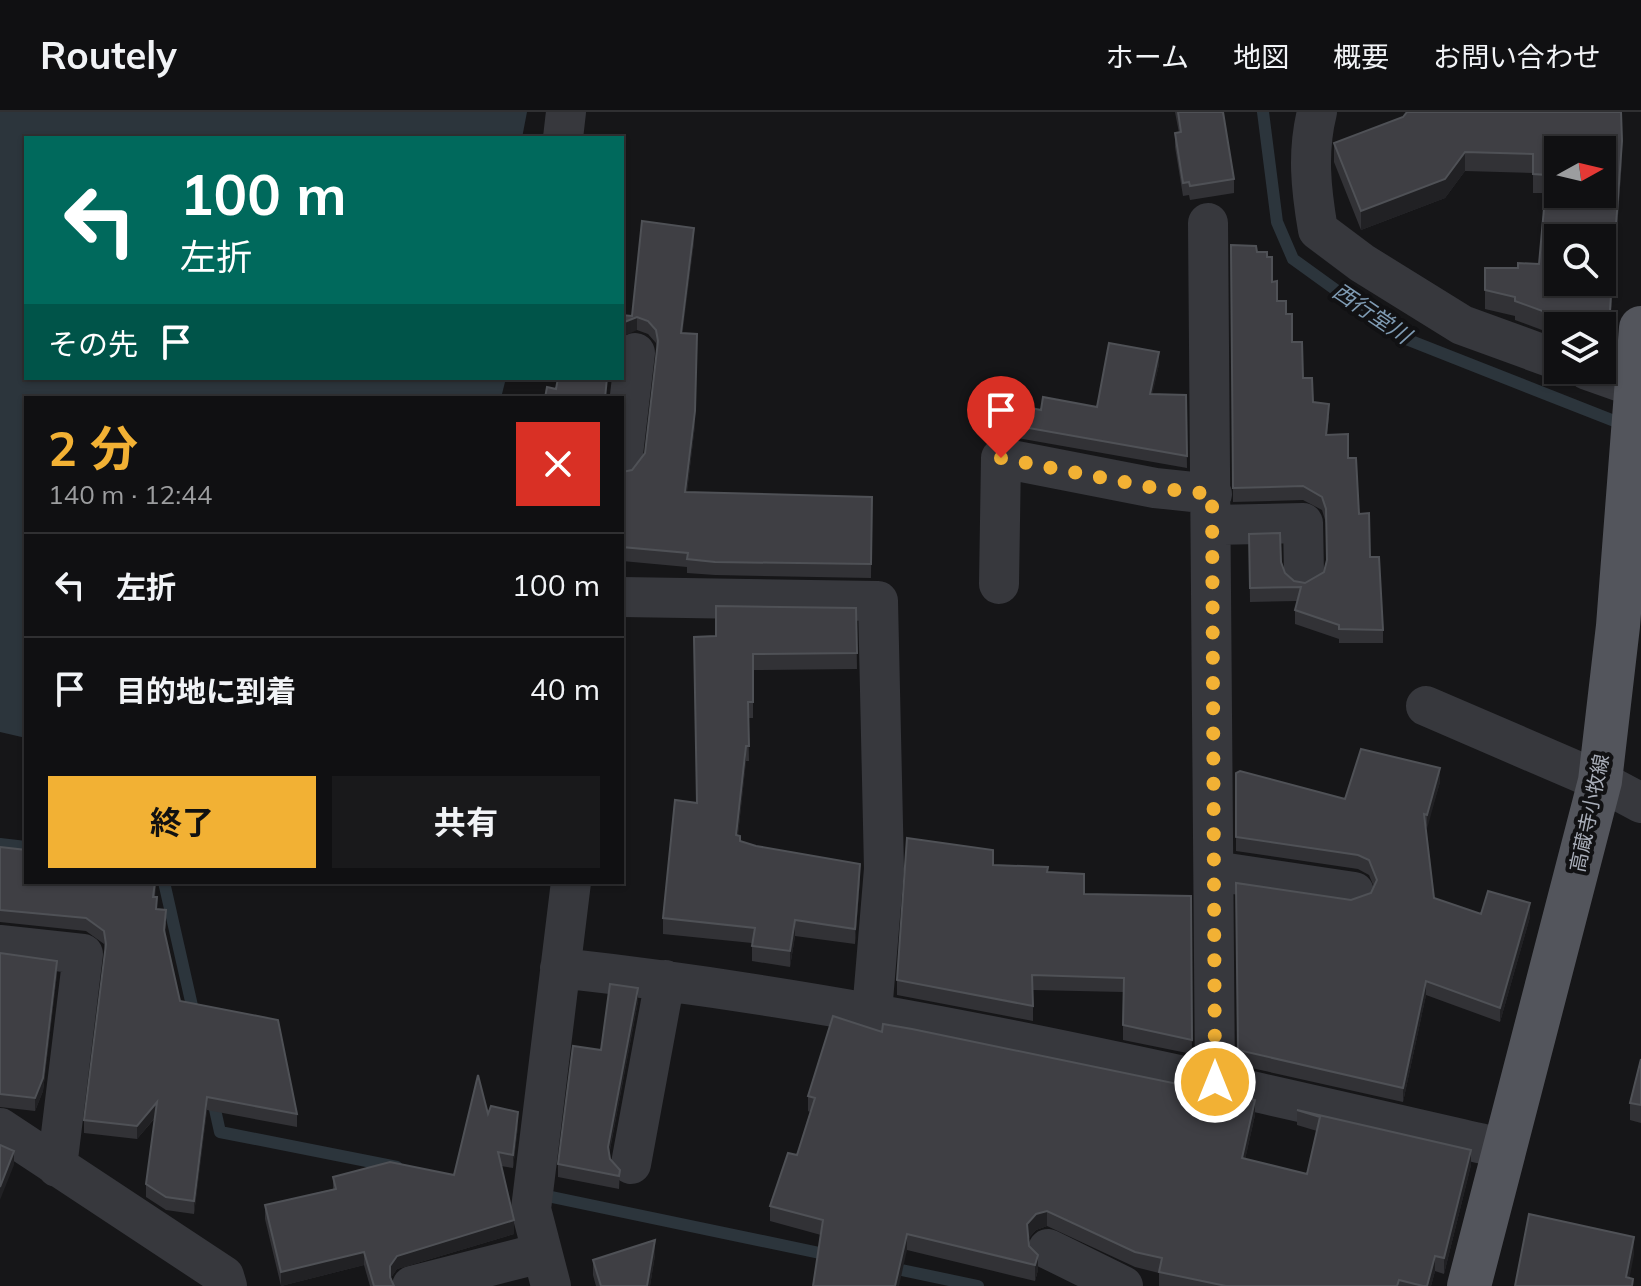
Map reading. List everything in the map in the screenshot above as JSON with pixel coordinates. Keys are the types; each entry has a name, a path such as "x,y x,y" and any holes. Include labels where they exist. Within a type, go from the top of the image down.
{"main road":[{"name":"高蔵寺小牧線","path":"1469,1286 1600,781 1634,452 1634,392 1641,328"}],"street":[{"path":"563,136 566,112"},
{"path":"1317,112 1312,132 1310,181 1318,230 1362,263 1462,325 1544,355"},
{"path":"1208,223 1215,1082"},
{"path":"624,446 635,353"},
{"path":"1616,384 1634,392"},
{"path":"999,584 1001,458 1155,488 1212,509 1303,523 1304,574"},
{"path":"624,597 878,601 884,869 872,1012"},
{"path":"1426,706 1600,781 1641,803"},
{"path":"1214,871 1354,892"},
{"path":"412,1286 546,1269 531,1209 571,884"},
{"path":"0,945 83,954 57,1167"},
{"path":"560,968 665,980 872,1012 1215,1082 1505,1149"},
{"path":"631,1164 665,980"},
{"path":"0,1128 224,1276 227,1286"},
{"path":"1048,1249 1123,1286"}],"shaded area":[{"path":"0,112 527,112 522,136 24,136 24,380 506,380 502,396 24,396 24,738 0,732"}],"building":[{"path":"1178,112 1223,112 1234,179 1190,186 1189,182 1183,183 1175,133 1181,132"},
{"path":"1407,112 1621,112 1616,225 1544,224 1544,296 1611,296 1610,312 1545,312 1515,301 1515,297 1485,290 1485,268 1518,268 1518,263 1539,264 1544,208 1616,208 1616,136 1544,136 1544,175 1533,174 1533,154 1465,152 1445,179 1361,211 1334,143 1403,117"},
{"path":"642,221 694,228 681,333 697,334 695,411 685,492 872,497 871,564 715,562 687,559 688,553 624,547 624,472 632,470 645,453 658,341 656,330 648,321 637,317 624,322 624,315 632,316"},
{"path":"1231,245 1256,246 1257,252 1267,252 1267,257 1272,257 1272,282 1277,281 1277,301 1286,301 1286,314 1292,314 1292,342 1302,342 1303,378 1312,378 1313,402 1329,404 1326,435 1348,434 1348,458 1356,458 1359,514 1369,513 1370,557 1379,557 1383,630 1339,629 1339,625 1295,610 1301,587 1250,588 1249,534 1280,533 1281,562 1285,573 1294,581 1305,583 1324,572 1327,560 1326,509 1322,497 1303,486 1233,488"},
{"path":"1109,343 1159,352 1150,394 1186,395 1187,456 1012,425 1016,405 1041,410 1043,397 1097,407"},
{"path":"558,380 607,380 605,396 545,396 547,387 556,389"},
{"path":"716,606 856,608 857,653 753,654 753,702 748,702 749,746 746,746 736,835 740,836 740,841 756,846 860,864 855,929 795,920 790,951 752,946 755,928 663,918 675,800 697,803 694,637 716,636"},
{"path":"1361,749 1440,768 1427,815 1424,814 1434,898 1481,914 1488,891 1530,903 1500,1008 1426,981 1403,1088 1238,1050 1236,883 1351,900 1371,893 1377,880 1369,860 1358,855 1236,837 1236,773 1240,771 1345,799"},
{"path":"907,838 993,850 993,865 1048,867 1047,872 1084,874 1084,894 1191,896 1192,1040 1123,1025 1124,978 1032,975 1033,1006 897,980"},
{"path":"0,847 24,850 24,884 155,884 156,909 166,910 164,930 180,1001 278,1020 297,1114 207,1097 194,1201 166,1197 146,1184 157,1102 137,1126 84,1120 106,944 104,931 86,918 0,910"},
{"path":"0,953 57,961 43,1078 35,1098 0,1094"},
{"path":"610,984 638,988 608,1147 610,1159 620,1170 619,1176 558,1164 573,1046 601,1050"},
{"path":"833,1016 882,1032 883,1024 912,1029 1255,1100 1242,1158 1307,1174 1320,1117 1297,1110 1471,1150 1444,1258 1435,1256 1427,1286 1399,1280 1397,1286 1226,1286 1159,1272 1162,1258 1135,1252 1047,1211 1036,1214 1027,1224 1029,1246 1038,1255 1035,1265 907,1234 895,1286 813,1286 823,1220 770,1206 788,1153 797,1155 815,1098 808,1096"},
{"path":"1641,1059 1641,1105 1630,1103"},
{"path":"478,1075 488,1114 491,1106 518,1112 513,1155 498,1152 514,1220 397,1256 390,1266 394,1286 374,1286 364,1252 281,1272 265,1205 336,1189 333,1177 390,1162 454,1175"},
{"path":"0,1145 14,1151 0,1187"},
{"path":"1529,1214 1634,1237 1626,1277 1633,1279 1632,1286 1515,1286"},
{"path":"655,1240 647,1286 601,1286 593,1260"}],"waterway":[{"name":"西行堂川","path":"1263,112 1277,222 1293,259 1401,337 1627,426"},
{"path":"0,844 24,847"},
{"path":"164,884 195,1019"},
{"path":"212,1096 220,1132 397,1167"},
{"path":"547,1196 834,1256"},
{"path":"887,1267 978,1286"}],"route":[{"path":"1001,458 1155,488 1212,494 1215,1082"}]}
